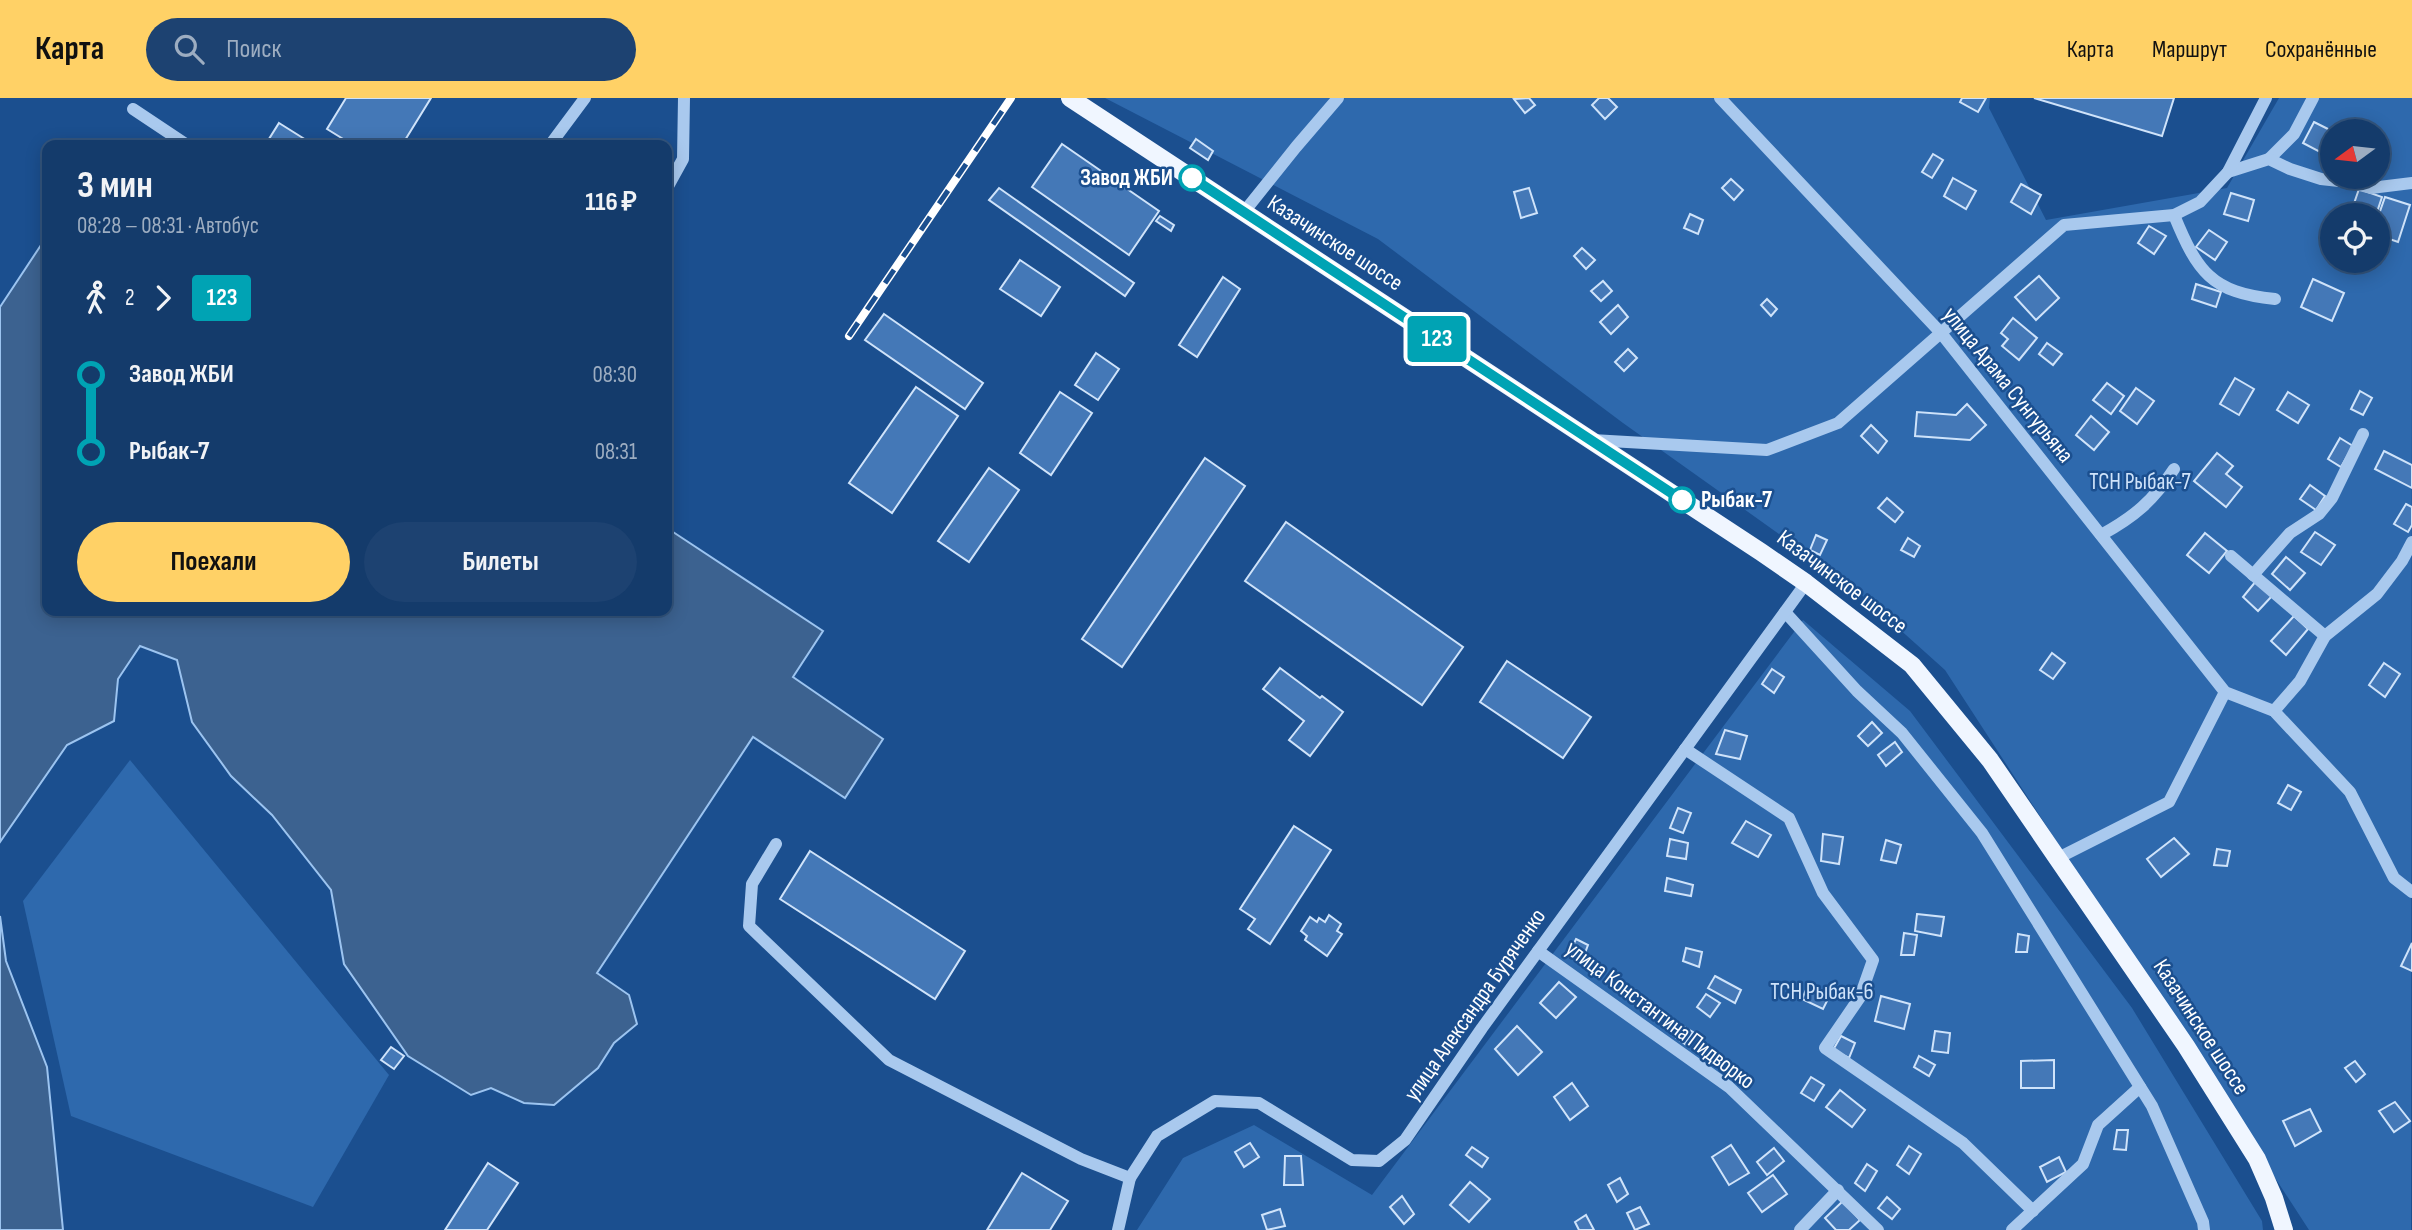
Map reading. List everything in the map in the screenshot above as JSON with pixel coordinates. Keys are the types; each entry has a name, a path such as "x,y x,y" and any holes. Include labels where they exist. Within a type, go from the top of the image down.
{"main road":[{"name":"Казачинское шоссе","path":"1070,98 1806,583 1912,665 1990,760 2186,1046 2258,1159 2284,1230"}],"street":[{"path":"554,140 585,98"},
{"path":"672,179 683,159 684,98"},
{"path":"1244,212 1338,98"},
{"name":"улица Арама Сунгурьяна","path":"1720,98 1941,333 2225,692"},
{"path":"1592,440 1767,450 1838,423 2064,225 2174,215 2200,202 2228,173 2266,98"},
{"path":"2228,173 2269,159 2294,134 2313,98"},
{"path":"133,109 180,140"},
{"path":"2269,159 2321,179 2371,188 2412,183"},
{"path":"2174,215 2190,254 2209,276 2226,288 2249,297 2274,299"},
{"path":"2253,575 2290,533 2319,514 2332,498 2363,434"},
{"path":"2101,535 2128,521 2157,495 2174,469"},
{"path":"2274,711 2300,681 2325,636 2377,594 2402,561 2412,542"},
{"path":"2231,556 2325,636"},
{"name":"улица Александра Буряченко","path":"1118,1230 1130,1178 1157,1136 1215,1101 1259,1103 1352,1160 1380,1161 1405,1140 1538,951 1806,583"},
{"path":"1785,612 1857,691 1902,733 1982,833 2152,1106 2203,1222 2203,1230"},
{"path":"2058,858 2169,803 2225,692 2274,711 2350,792 2395,878 2412,892"},
{"path":"1685,749 1789,818 1823,893 1874,960 1860,997 1825,1048 1963,1143 2033,1211"},
{"path":"776,844 751,884 749,926 888,1060 1081,1159 1130,1178"},
{"name":"улица Константина Пидворко","path":"1538,951 1729,1087 1878,1230"},
{"path":"2012,1230 2083,1164 2098,1125 2140,1087"},
{"path":"1800,1230 1838,1190"}],"green space":[{"name":"ТСН Рыбак-7","path":"1105,98 1990,98 1989,108 2046,220 2227,188 2279,98 2412,98 2411,1230 2309,1230 1945,670 1848,583 1623,423 1378,239"},
{"name":"ТСН Рыбак-6","path":"1803,620 1910,711 2132,1008 2262,1221 2263,1230 1137,1230 1183,1158 1254,1125 1372,1195"},
{"path":"130,760 389,1075 313,1207 71,1116 23,901"}],"shaded area":[{"path":"42,244 42,616 672,616 672,531 823,631 793,677 883,739 845,798 753,737 597,973 629,995 637,1024 614,1043 598,1068 554,1105 524,1103 491,1088 471,1095 408,1056 344,964 331,890 272,815 231,776 192,722 177,660 140,646 118,679 114,721 67,745 0,842 0,307"},
{"path":"0,916 6,961 47,1067 63,1230 0,1230"}],"building":[{"path":"346,98 431,98 405,140 345,140 327,129"},
{"path":"1529,98 1535,105 1525,113 1514,99"},
{"path":"1599,98 1608,98 1617,107 1605,119 1592,105"},
{"path":"1962,98 1986,98 1978,112 1960,102"},
{"path":"2034,98 2174,98 2162,136"},
{"path":"2314,122 2320,125 2320,152 2303,143"},
{"path":"279,123 306,140 271,140"},
{"path":"1196,139 1213,151 1208,160 1190,148"},
{"path":"1062,144 1159,211 1129,255 1032,187"},
{"path":"1933,154 1943,160 1932,178 1922,172"},
{"path":"1953,178 1976,191 1966,209 1944,196"},
{"path":"1731,179 1743,190 1734,200 1722,188"},
{"path":"2021,184 2041,195 2031,214 2011,202"},
{"path":"999,188 1134,283 1125,296 989,200"},
{"path":"1529,188 1537,213 1521,218 1514,192"},
{"path":"2359,189 2382,197 2380,203 2354,203"},
{"path":"2231,193 2254,200 2248,221 2224,214"},
{"path":"2385,197 2410,205 2398,242 2390,239 2390,203 2383,203"},
{"path":"1690,214 1703,220 1698,234 1684,228"},
{"path":"1160,216 1174,225 1171,231 1156,221"},
{"path":"2149,226 2166,236 2154,254 2138,243"},
{"path":"2209,230 2227,242 2215,260 2196,247"},
{"path":"1582,248 1595,260 1586,269 1574,256"},
{"path":"1020,260 1060,287 1041,316 1000,289"},
{"path":"2039,276 2059,298 2036,320 2015,297"},
{"path":"1223,277 1240,289 1197,357 1179,345"},
{"path":"2313,279 2344,293 2332,321 2301,307"},
{"path":"1603,281 1612,291 1601,301 1591,291"},
{"path":"2196,284 2221,292 2216,307 2192,299"},
{"path":"1767,299 1777,309 1771,316 1761,305"},
{"path":"1618,305 1628,317 1611,334 1600,322"},
{"path":"884,314 983,383 965,409 865,340"},
{"path":"2013,318 2037,338 2019,360 2002,346 2008,339 2001,333"},
{"path":"2047,343 2062,354 2053,365 2039,354"},
{"path":"1628,349 1637,358 1624,371 1615,362"},
{"path":"1096,353 1119,369 1098,400 1075,385"},
{"path":"2235,378 2254,389 2239,415 2220,404"},
{"path":"2107,383 2124,396 2111,414 2093,400"},
{"path":"916,387 958,416 892,513 849,483"},
{"path":"2136,388 2154,401 2137,424 2120,411"},
{"path":"2360,391 2372,398 2363,415 2351,409"},
{"path":"1060,392 1092,413 1051,475 1020,453"},
{"path":"2288,392 2309,405 2298,423 2277,410"},
{"path":"1967,404 1986,425 1970,440 1915,436 1917,412 1956,415"},
{"path":"2091,416 2109,432 2094,450 2076,435"},
{"path":"1871,425 1887,441 1878,453 1861,436"},
{"path":"2340,438 2353,446 2341,467 2328,459"},
{"path":"2384,451 2412,465 2412,488 2375,469"},
{"path":"2217,453 2233,466 2226,474 2242,487 2226,507 2194,481"},
{"path":"1205,458 1245,486 1122,667 1082,639"},
{"path":"989,468 1019,490 969,562 938,541"},
{"path":"2310,485 2325,496 2316,510 2300,499"},
{"path":"1887,498 1903,512 1895,522 1878,508"},
{"path":"2406,504 2412,507 2412,525 2408,532 2394,524"},
{"path":"1286,522 1463,647 1422,705 1245,581"},
{"path":"2315,532 2335,545 2321,565 2301,552"},
{"path":"2205,533 2227,551 2209,573 2187,555"},
{"path":"1816,535 1827,540 1820,555 1810,550"},
{"path":"1908,538 1920,546 1914,557 1901,550"},
{"path":"2286,557 2305,573 2290,590 2272,574"},
{"path":"2256,581 2272,596 2258,611 2243,597"},
{"path":"2294,616 2308,629 2286,655 2271,641"},
{"path":"2052,653 2065,663 2053,679 2040,670"},
{"path":"1507,661 1591,717 1563,758 1480,702"},
{"path":"2384,663 2400,674 2385,697 2369,685"},
{"path":"1280,668 1343,712 1310,756 1289,740 1304,721 1263,689"},
{"path":"1772,669 1784,677 1774,693 1762,684"},
{"path":"1872,722 1882,733 1868,746 1858,736"},
{"path":"1725,730 1747,736 1740,759 1716,754"},
{"path":"1895,742 1902,752 1886,766 1878,755"},
{"path":"2288,785 2301,792 2291,810 2278,803"},
{"path":"1678,808 1691,813 1683,833 1670,828"},
{"path":"1746,821 1771,835 1758,857 1732,843"},
{"path":"1294,826 1331,850 1270,944 1248,929 1255,919 1240,909"},
{"path":"1823,834 1843,837 1839,864 1821,861"},
{"path":"2174,838 2189,854 2161,877 2147,859"},
{"path":"1670,839 1688,843 1686,859 1667,856"},
{"path":"1886,840 1901,845 1896,863 1881,860"},
{"path":"2217,849 2230,851 2227,866 2214,865"},
{"path":"810,851 965,951 935,999 780,899"},
{"path":"1667,878 1693,885 1691,896 1665,891"},
{"path":"1917,914 1944,917 1941,936 1915,931"},
{"path":"1329,915 1341,924 1337,931 1342,934 1327,956 1305,940 1307,936 1301,931 1310,917 1317,922 1319,918 1325,922"},
{"path":"1904,933 1917,935 1914,955 1901,955"},
{"path":"2018,934 2029,936 2027,952 2016,952"},
{"path":"1576,939 1588,945 1582,961 1568,956"},
{"path":"2412,943 2412,971 2401,966"},
{"path":"1686,948 1702,952 1699,967 1683,961"},
{"path":"1715,976 1741,990 1735,1003 1708,988"},
{"path":"1559,982 1576,997 1556,1018 1540,1003"},
{"path":"1809,983 1830,995 1823,1009 1802,999"},
{"path":"1706,994 1720,1003 1710,1017 1697,1007"},
{"path":"1881,996 1910,1004 1904,1029 1875,1021"},
{"path":"1681,1025 1693,1032 1685,1044 1674,1036"},
{"path":"1517,1026 1542,1052 1518,1075 1495,1049"},
{"path":"1935,1031 1950,1033 1948,1053 1932,1051"},
{"path":"1841,1036 1855,1043 1849,1058 1833,1050"},
{"path":"391,1047 404,1056 394,1069 381,1060"},
{"path":"1919,1056 1935,1065 1929,1076 1914,1067"},
{"path":"2054,1060 2054,1088 2021,1088 2021,1061"},
{"path":"2355,1061 2365,1074 2356,1082 2345,1068"},
{"path":"1811,1077 1824,1085 1814,1101 1801,1093"},
{"path":"1572,1083 1588,1106 1570,1120 1554,1097"},
{"path":"1840,1090 1865,1110 1852,1127 1826,1107"},
{"path":"2395,1102 2410,1121 2394,1132 2379,1111"},
{"path":"2310,1109 2321,1131 2295,1146 2283,1121"},
{"path":"2117,1130 2128,1130 2126,1150 2114,1149"},
{"path":"1250,1143 1259,1157 1244,1167 1235,1152"},
{"path":"1731,1145 1749,1173 1729,1185 1712,1157"},
{"path":"1909,1146 1921,1154 1909,1174 1897,1165"},
{"path":"1472,1147 1488,1158 1482,1167 1466,1155"},
{"path":"1774,1148 1784,1161 1767,1175 1757,1162"},
{"path":"1285,1156 1301,1156 1303,1185 1284,1185"},
{"path":"2059,1157 2066,1172 2047,1182 2040,1167"},
{"path":"488,1163 518,1183 487,1230 445,1230"},
{"path":"1867,1164 1877,1171 1865,1191 1855,1183"},
{"path":"1022,1173 1068,1201 1050,1230 987,1230"},
{"path":"1773,1175 1787,1194 1762,1212 1748,1193"},
{"path":"1620,1178 1628,1194 1617,1202 1608,1185"},
{"path":"1470,1182 1490,1199 1469,1222 1450,1205"},
{"path":"1402,1196 1414,1214 1404,1224 1390,1207"},
{"path":"1887,1197 1900,1209 1892,1219 1878,1208"},
{"path":"1843,1201 1860,1220 1849,1230 1836,1230 1825,1218"},
{"path":"1640,1207 1649,1224 1635,1230 1627,1213"},
{"path":"1280,1209 1285,1226 1267,1230 1262,1215"},
{"path":"1586,1215 1594,1230 1579,1230 1575,1222"}],"railway":[{"path":"849,336 1011,98"}],"bus line":[{"name":"123","path":"1192,178 1682,500"}],"place":[{"name":"Завод ЖБИ","path":"1192,178"},
{"name":"Рыбак-7","path":"1682,500"}]}
